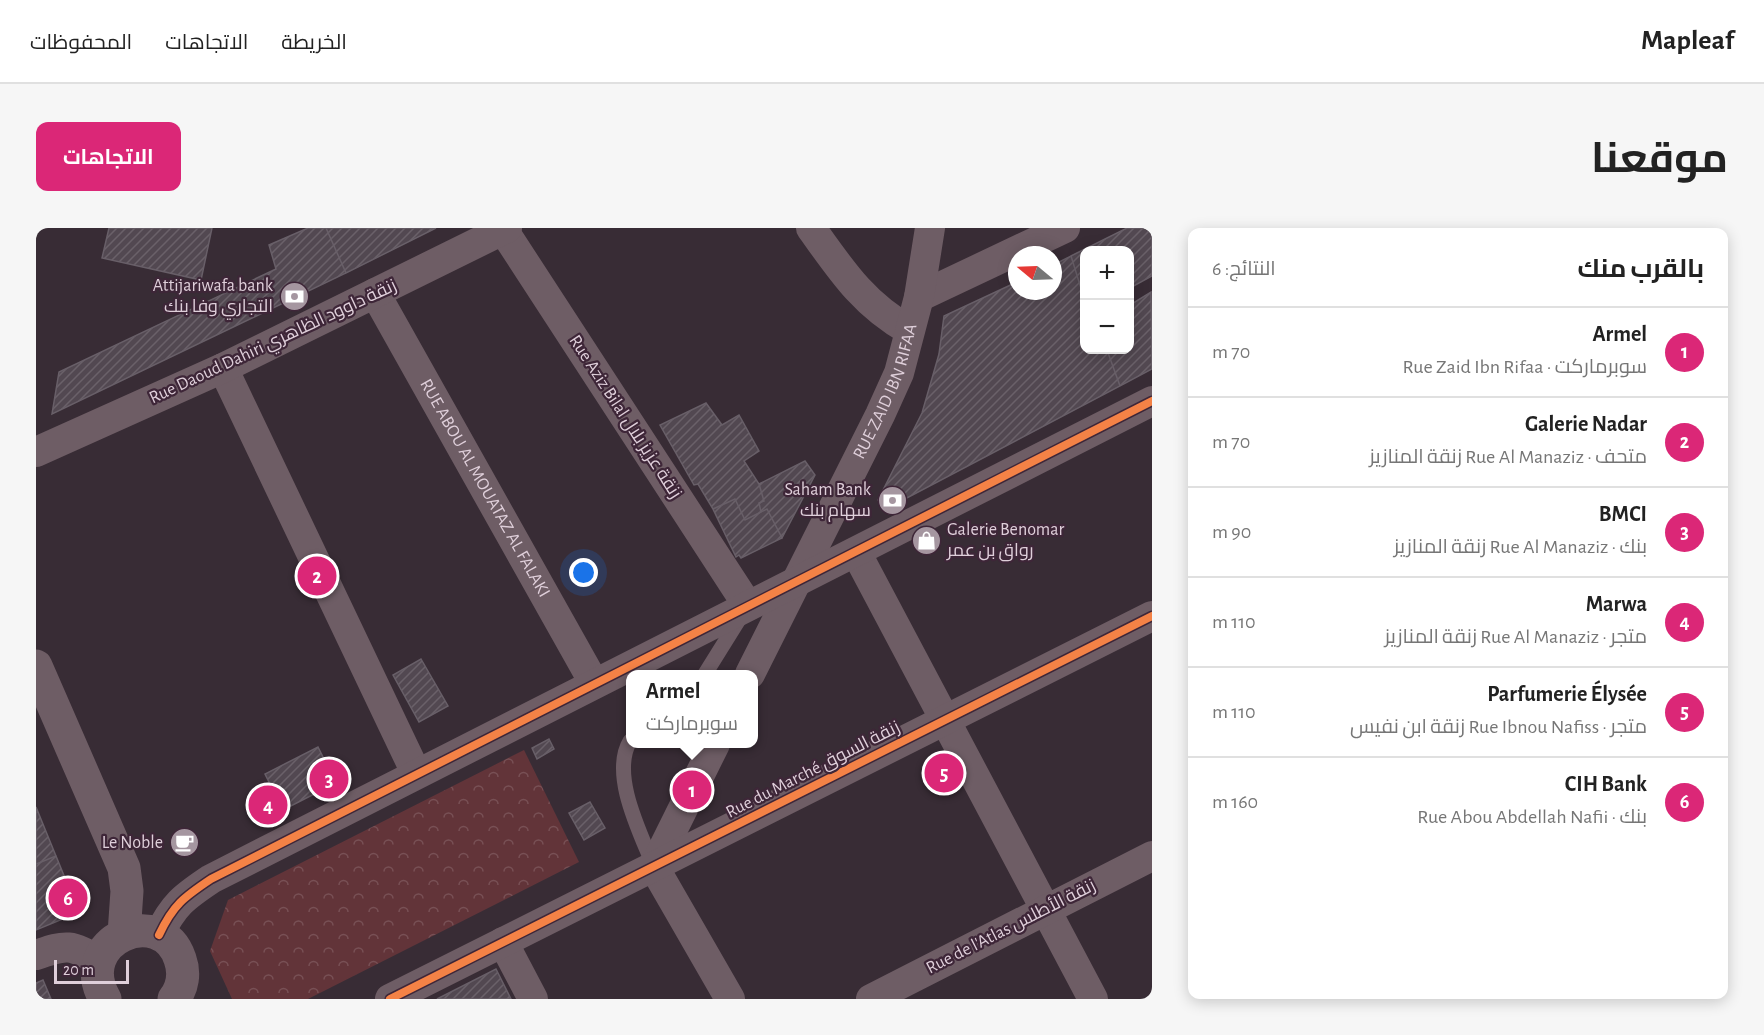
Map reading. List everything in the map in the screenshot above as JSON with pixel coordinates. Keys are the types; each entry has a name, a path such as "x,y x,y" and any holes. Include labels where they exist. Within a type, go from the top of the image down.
{"street":[{"path":"812,228 859,293 889,319 909,330"},
{"name":"RUE ZAID IBN RIFAA","path":"752,670 899,373 919,297 930,228"},
{"path":"919,297 1065,228"},
{"name":"Rue Daoud Dahiri زنقة داوود الظاهري","path":"36,452 223,368 504,229"},
{"name":"Rue Aziz Bilal زنقة عزيز بلال","path":"504,229 748,606"},
{"name":"RUE ABOU AL MOUATAZ AL FALAKI","path":"375,293 594,683"},
{"path":"223,368 416,773"},
{"path":"159,935 171,910 184,897 211,879 1152,401"},
{"path":"856,552 1047,908 1093,999"},
{"name":"Rue du Marché زنقة السوق","path":"390,999 1152,616"},
{"path":"38,670 124,868 127,891 124,934"},
{"path":"713,748 654,867 730,999"},
{"name":"Rue de l'Atlas زنقة الأطلس","path":"871,999 1152,856"},
{"path":"105,999 98,980 99,961 109,945 124,934 142,930 159,935 171,944 181,962 182,984 176,998"},
{"path":"503,942 533,999"},
{"path":"36,955 67,946 79,948 99,961"}],"lane":[{"path":"708,670 748,606"},
{"path":"628,748 624,759 626,789 632,813 654,867"}],"green space":[{"path":"524,750 579,862 308,999 232,999 210,951 228,900"}],"building":[{"path":"109,228 212,228 201,280 102,258"},
{"path":"308,228 326,228 346,273 52,414 59,372 276,269 269,245"},
{"path":"326,228 436,228 346,273"},
{"path":"1127,228 1152,228 1152,276 1134,286 1134,246 1091,246"},
{"path":"1080,252 1080,285 1071,256"},
{"path":"1071,256 1080,285 1080,354 1108,354 1120,386 884,510 878,500 922,413 939,354 944,316 1008,286 1008,300 1062,300 1062,260"},
{"path":"1151,292 1152,369 1120,386 1108,354 1134,354 1134,303"},
{"path":"706,403 722,425 739,415 759,451 744,461 759,484 764,501 759,503 761,512 745,520 735,499 713,509 698,484 694,485 660,425"},
{"path":"805,461 815,475 782,538 767,509 761,512 759,503 764,501 759,484"},
{"path":"735,499 745,520 767,509 782,538 741,558 739,555 736,557 713,509"},
{"path":"421,659 448,706 419,722 393,675"},
{"path":"549,739 554,749 537,759 532,748"},
{"path":"318,747 336,783 283,810 265,774"},
{"path":"590,802 605,828 584,840 569,813"},
{"path":"36,807 56,856 36,864"},
{"path":"56,856 74,900 70,916 36,930 36,864"},
{"path":"496,969 511,999 437,999"},
{"path":"43,980 51,999 36,999 36,983"}],"cycle path":[{"path":"159,935 180,902 211,879 1152,401"},
{"path":"390,999 1152,616"}],"place":[{"name":"Attijariwafa bank التجاري وفا بنك","path":"294,296"},
{"name":"Saham Bank سهام بنك","path":"892,500"},
{"name":"Galerie Benomar رواق بن عمر","path":"926,540"},
{"name":"Galerie Nadar","path":"317,576"},
{"name":"Parfumerie Élysée","path":"944,773"},
{"name":"BMCI","path":"329,779"},
{"name":"Armel","path":"692,790"},
{"name":"Marwa","path":"268,805"},
{"name":"Le Noble","path":"184,843"},
{"name":"CIH Bank","path":"68,898"}]}
